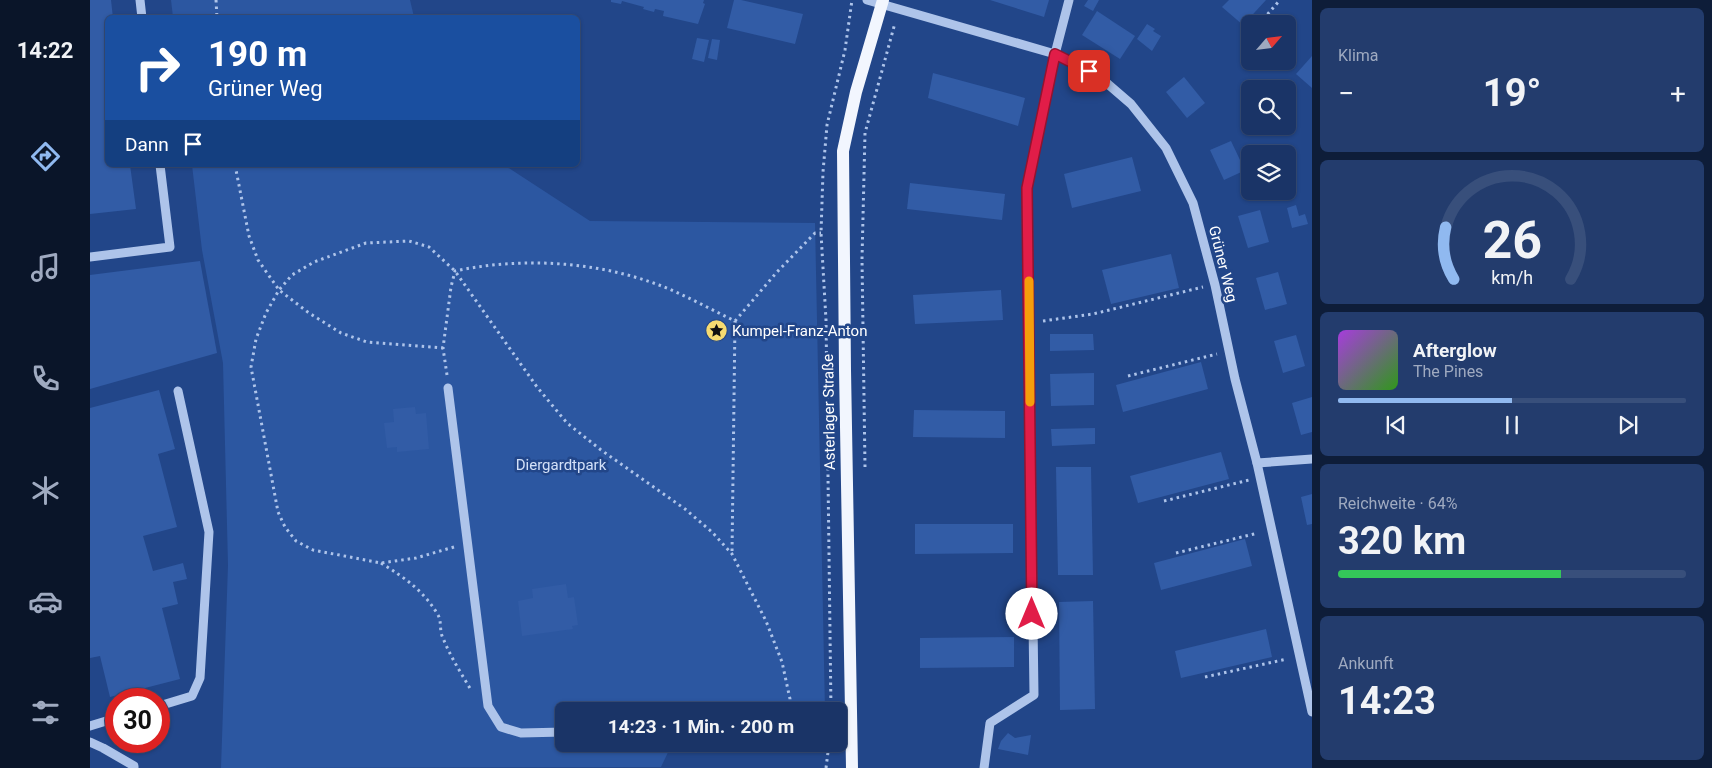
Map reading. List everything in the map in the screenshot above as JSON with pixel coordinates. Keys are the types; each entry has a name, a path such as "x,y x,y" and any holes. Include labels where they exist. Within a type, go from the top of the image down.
{"main road":[{"name":"Asterlager Straße","path":"845,702 842,151 856,92 882,2"},
{"name":"Asterlager Straße","path":"847,739 852,768"}],"street":[{"path":"140,0 142,15"},
{"name":"Grüner Weg","path":"867,0 882,2 1055,54 1102,79 1131,104 1166,148 1193,203 1215,285 1229,351 1257,463 1312,712"},
{"path":"984,768 990,723 1034,695 1027,188 1055,54 1069,0"},
{"path":"90,257 170,247 160,167"},
{"path":"448,388 488,706 501,726 521,733 555,732"},
{"path":"170,703 192,696 200,678 209,532 178,391"},
{"path":"1257,463 1312,459"},
{"path":"90,726 105,721"},
{"path":"90,742 134,768"}],"path":[{"path":"216,0 217,15"},
{"path":"1267,15 1280,0"},
{"path":"865,467 862,259 865,133 899,8"},
{"path":"236,167 249,236 258,260 279,290 309,314 341,333 368,342 443,348"},
{"path":"732,554 735,321 776,272 815,233 821,233"},
{"path":"467,544 416,558 381,562 313,550 296,541 285,527 278,512 251,367 256,339 266,313 279,290 292,275 314,262 366,244 409,241 429,246 455,271 537,387 567,423 601,450 685,509 712,532 732,554 766,620 782,662 790,702"},
{"path":"455,271 473,267 516,264 577,266 617,272 659,286 735,321"},
{"path":"448,388 443,348 455,271"},
{"path":"1030,323 1093,314 1215,285"},
{"path":"1128,376 1229,351"},
{"path":"1164,501 1260,478"},
{"path":"1176,553 1272,530"},
{"path":"381,562 405,578 425,596 440,618 441,636 456,666 475,694 485,706 488,706"},
{"path":"1205,677 1300,656"},
{"path":"826,768 828,752"}],"green space":[{"path":"171,0 410,0 414,15 173,15"},
{"name":"Diergardtpark","path":"192,167 507,167 590,221 815,223 825,702 555,702 555,752 668,752 661,767 221,768 228,565 223,363 202,250"}],"building":[{"path":"90,0 111,0 113,15 105,15 105,167 130,167 136,209 90,214"},
{"path":"611,0 704,0 703,3 705,4 698,24 663,16 664,11 655,9 654,12 643,9 644,7 622,1 621,4 611,2"},
{"path":"734,0 803,14 795,44 727,28"},
{"path":"990,0 1049,0 1044,17"},
{"path":"1088,0 1099,0 1093,11 1084,6"},
{"path":"1229,0 1266,0 1252,15 1241,15 1241,23 1222,7"},
{"path":"1097,11 1135,36 1120,59 1082,35"},
{"path":"1147,24 1161,36 1152,51 1137,39"},
{"path":"697,38 709,40 704,62 692,59"},
{"path":"712,39 720,40 717,60 708,58"},
{"path":"1312,56 1312,88 1296,74"},
{"path":"933,73 1025,98 1018,126 928,98"},
{"path":"1184,77 1205,103 1187,118 1166,92"},
{"path":"1231,141 1241,160 1241,172 1224,180 1210,150"},
{"path":"1132,157 1141,191 1072,208 1064,174"},
{"path":"910,183 1005,194 1002,220 907,209"},
{"path":"1296,205 1299,216 1305,214 1308,224 1292,228 1287,208"},
{"path":"1260,210 1269,242 1248,248 1238,216"},
{"path":"1171,254 1179,288 1111,304 1102,270"},
{"path":"200,261 217,353 90,389 90,275"},
{"path":"1278,272 1287,304 1265,310 1256,278"},
{"path":"1001,290 1003,320 915,324 913,295"},
{"path":"1050,334 1093,334 1094,350 1050,351"},
{"path":"1296,335 1305,366 1283,373 1274,341"},
{"path":"1201,362 1208,389 1123,412 1116,385"},
{"path":"1094,373 1094,405 1051,406 1050,374"},
{"path":"159,390 175,449 158,454 177,527 143,536 153,571 183,563 187,579 173,582 178,604 162,608 180,679 145,688 108,688 100,656 90,658 90,408"},
{"path":"1312,397 1312,432 1301,435 1292,403"},
{"path":"415,407 416,414 426,413 429,449 397,452 397,447 387,448 384,423 394,422 393,409"},
{"path":"914,410 1005,411 1005,438 913,437"},
{"path":"1095,428 1095,444 1052,446 1051,429"},
{"path":"1221,452 1229,479 1138,503 1130,476"},
{"path":"1056,467 1091,467 1093,575 1058,575"},
{"path":"1312,494 1312,524 1307,525 1301,497"},
{"path":"915,524 1013,524 1013,553 915,554"},
{"path":"1245,539 1252,566 1161,590 1154,563"},
{"path":"566,584 568,598 574,597 578,625 572,626 573,629 522,636 518,601 533,598 532,589"},
{"path":"1093,601 1095,709 1060,710 1059,602"},
{"path":"1266,629 1272,657 1181,678 1175,651"},
{"path":"1014,637 1014,667 920,668 920,638"},
{"path":"1008,733 1015,738 1031,735 1028,755 998,749 1001,741"}],"slow traffic":[{"path":"1029,281 1030,402"}],"place":[{"name":"Kumpel-Franz-Anton","path":"716,331"}],"route":[{"path":"1032,614 1027,188 1055,54 1089,71"}]}
